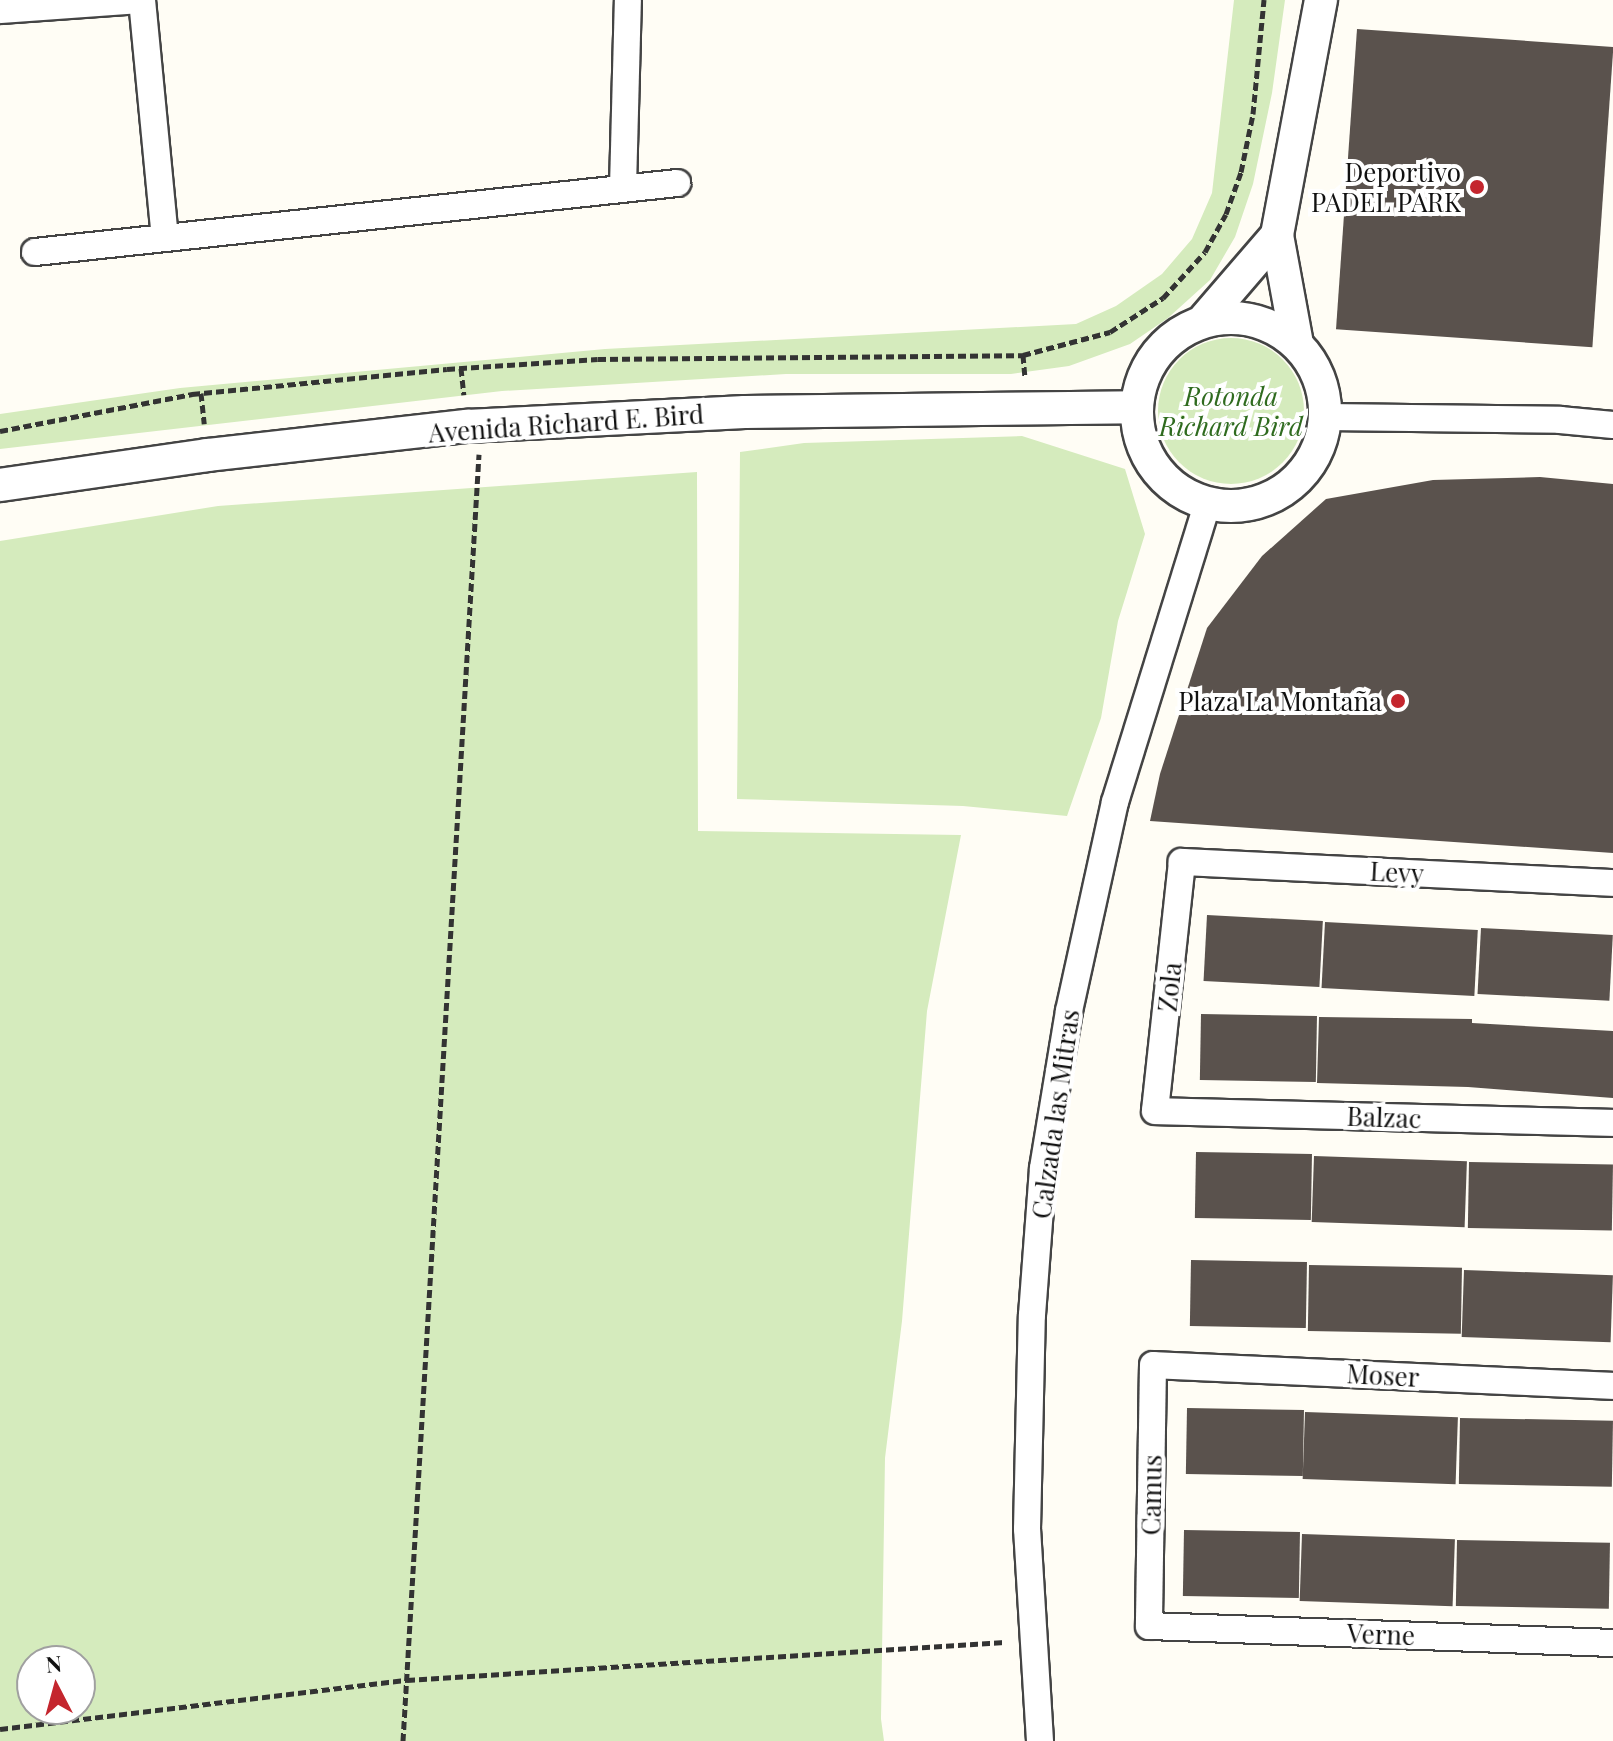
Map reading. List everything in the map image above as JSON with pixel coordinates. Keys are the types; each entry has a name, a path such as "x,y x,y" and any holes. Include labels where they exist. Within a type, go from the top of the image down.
{"street":[{"path":"0,10 140,0 165,237"},
{"path":"623,187 628,0"},
{"path":"1297,344 1277,235 1321,0"},
{"path":"35,252 677,183"},
{"path":"1203,321 1277,235"},
{"path":"1232,317 1261,322 1297,344 1310,359 1323,387 1326,417 1320,445 1307,469 1287,489 1262,501 1235,507 1207,504 1177,491 1154,468 1140,439 1136,407 1142,379 1156,353 1177,333 1203,321 1232,317"},
{"name":"Avenida Richard E. Bird","path":"0,485 207,455 480,425 745,412 1136,407"},
{"path":"1326,417 1560,420 1613,425"},
{"name":"Calzada las Mitras","path":"1040,1741 1027,1529 1032,1315 1043,1168 1069,1011 1115,802 1207,504"},
{"name":"Levy","path":"1182,862 1613,883"},
{"name":"Zola","path":"1155,1111 1182,862"},
{"name":"Balzac","path":"1155,1111 1613,1123"},
{"name":"Moser","path":"1153,1365 1613,1386"},
{"name":"Camus","path":"1149,1626 1153,1365"},
{"name":"Verne","path":"1149,1626 1613,1643"}],"path":[{"path":"0,431 192,394 447,369 598,359 1023,355 1110,332 1163,298 1205,252 1226,214 1241,172 1253,114 1264,0"},
{"path":"403,1741 480,425"},
{"path":"0,1729 407,1680 1034,1641"}],"green space":[{"path":"1234,0 1285,0 1272,93 1253,184 1235,237 1210,280 1168,318 1130,344 1069,366 1011,374 786,374 502,391 0,449 0,414 180,388 605,349 1076,324 1116,306 1162,274 1192,239 1212,193"},
{"name":"Rotonda Richard Bird","path":"1231,338 1259,344 1283,359 1298,383 1304,411 1298,439 1283,463 1259,478 1231,484 1203,478 1179,463 1164,439 1158,411 1164,383 1179,359 1203,344"},
{"path":"1022,436 1125,469 1145,534 1118,621 1101,718 1067,816 963,806 737,799 740,452 804,443"},
{"path":"697,472 698,831 961,835 927,1011 902,1321 885,1458 881,1719 884,1741 0,1741 0,541 218,506"}],"building":[{"name":"Deportivo PADEL PARK","path":"1357,29 1613,47 1592,347 1336,329"},
{"name":"Plaza La Montaña","path":"1540,477 1613,484 1613,853 1150,821 1160,774 1207,628 1262,556 1326,499 1433,480"},
{"path":"1207,915 1323,921 1319,987 1204,981"},
{"path":"1325,922 1478,930 1474,996 1322,988"},
{"path":"1481,928 1613,935 1609,1001 1478,994"},
{"path":"1201,1014 1317,1016 1316,1082 1200,1080"},
{"path":"1319,1017 1472,1019 1472,1023 1613,1031 1613,1098 1468,1087 1317,1083"},
{"path":"1196,1152 1312,1154 1311,1220 1195,1218"},
{"path":"1314,1156 1467,1161 1465,1227 1312,1222"},
{"path":"1469,1162 1613,1165 1612,1231 1468,1228"},
{"path":"1191,1260 1307,1262 1306,1328 1190,1326"},
{"path":"1309,1265 1462,1268 1461,1334 1308,1331"},
{"path":"1464,1270 1613,1275 1611,1342 1462,1337"},
{"path":"1187,1408 1304,1410 1303,1476 1186,1474"},
{"path":"1305,1412 1458,1417 1456,1484 1303,1479"},
{"path":"1460,1418 1613,1421 1612,1487 1459,1484"},
{"path":"1184,1530 1300,1532 1299,1598 1183,1596"},
{"path":"1302,1534 1455,1539 1453,1606 1300,1601"},
{"path":"1457,1540 1610,1543 1609,1609 1456,1606"}],"place":[{"name":"Deportivo PADEL PARK","path":"1477,187"},
{"name":"Plaza La Montaña","path":"1398,701"}]}
